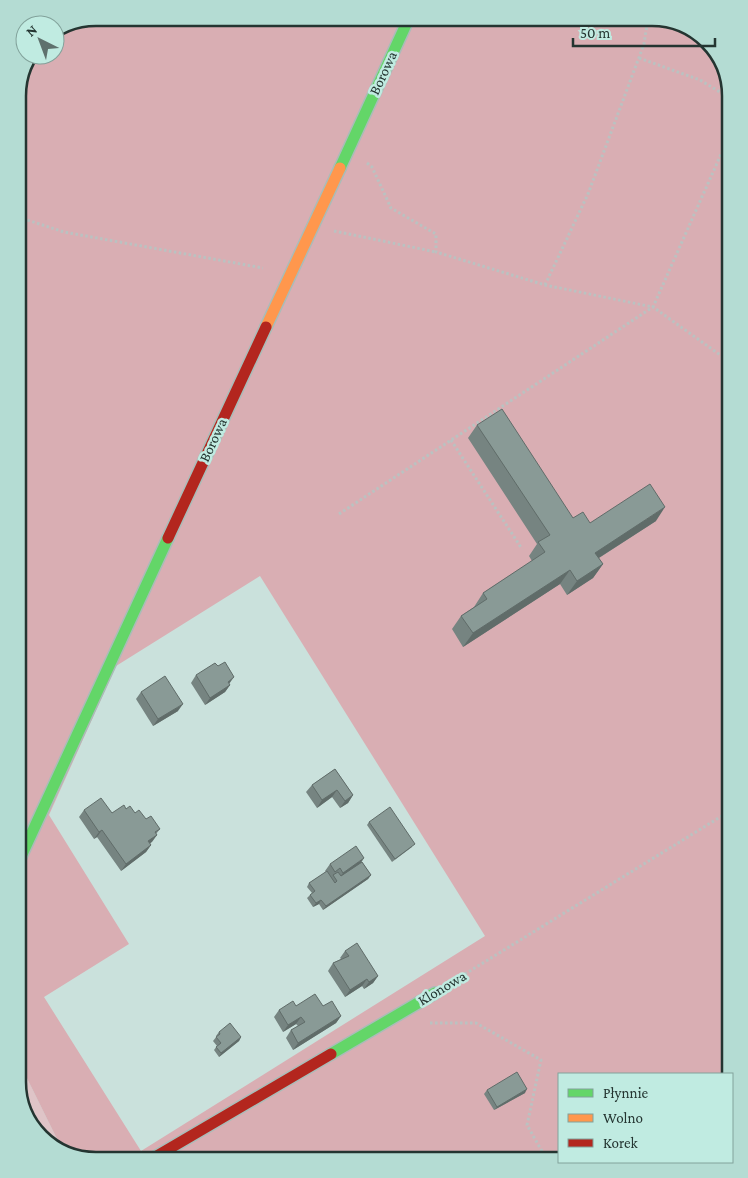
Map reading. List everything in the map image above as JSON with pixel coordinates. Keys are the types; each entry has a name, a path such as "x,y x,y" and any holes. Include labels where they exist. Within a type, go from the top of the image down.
{"street":[{"name":"Borowa","path":"26,845 405,26"},
{"name":"Klonowa","path":"164,1152 435,993"}],"path":[{"path":"545,285 588,194 644,44 647,26"},
{"path":"639,58 700,80 722,93"},
{"path":"348,147 372,167 391,208 436,234 436,252"},
{"path":"339,514 652,307 722,152"},
{"path":"26,220 64,232 263,268"},
{"path":"311,226 436,252 545,285 652,307 722,356"},
{"path":"498,409 503,417"},
{"path":"451,440 522,549"},
{"name":"Klonowa","path":"435,993 722,816"},
{"path":"421,1023 476,1024 542,1060 527,1125 542,1152"}],"shaded area":[{"path":"96,26 657,26 683,33 698,44 710,57 718,73 722,96 722,1073 558,1073 558,1152 91,1152 73,1148 58,1141 26,1076 26,91 34,65 65,65 65,34 82,28","holes":["260,576 485,936 141,1151 44,997 129,944 49,815 116,666"]},
{"path":"26,1076 58,1141 44,1128 33,1113 28,1096"}],"building":[{"path":"502,409 573,518 583,512 590,523 650,484 665,507 595,553 603,564 577,581 570,570 473,633 461,616 487,599 483,593 545,552 538,542 550,535 477,425"},
{"path":"225,662 234,677 228,682 230,685 210,698 196,675 215,663 218,666"},
{"path":"165,676 183,704 158,719 141,692"},
{"path":"335,769 353,795 345,801 337,790 322,800 312,785"},
{"path":"101,798 112,813 124,805 126,809 130,806 135,813 139,810 146,819 151,816 160,829 155,832 157,835 148,841 151,845 126,864 102,830 99,832 84,810"},
{"path":"390,807 415,844 395,859 369,822"},
{"path":"356,846 364,858 343,873 340,868 335,872 330,864"},
{"path":"362,862 371,875 326,906 321,900 316,903 310,895 315,891 309,883 327,871 335,883 337,881 333,875 338,872 341,876"},
{"path":"357,943 378,976 369,982 367,979 350,990 333,963 349,956 345,951"},
{"path":"315,994 323,1006 332,1001 341,1016 298,1043 291,1030 305,1022 301,1017 288,1025 279,1010 293,1001 296,1006"},
{"path":"230,1023 241,1037 221,1053 216,1047 221,1043 216,1037"},
{"path":"517,1072 527,1089 497,1107 487,1090"}],"traffic: fast":[{"path":"340,168 405,26"},
{"path":"26,846 168,538"},
{"path":"331,1054 435,993"}],"traffic: slow":[{"path":"266,327 340,168"}],"traffic: jam":[{"path":"168,538 266,327"},
{"path":"164,1152 331,1054"}]}
